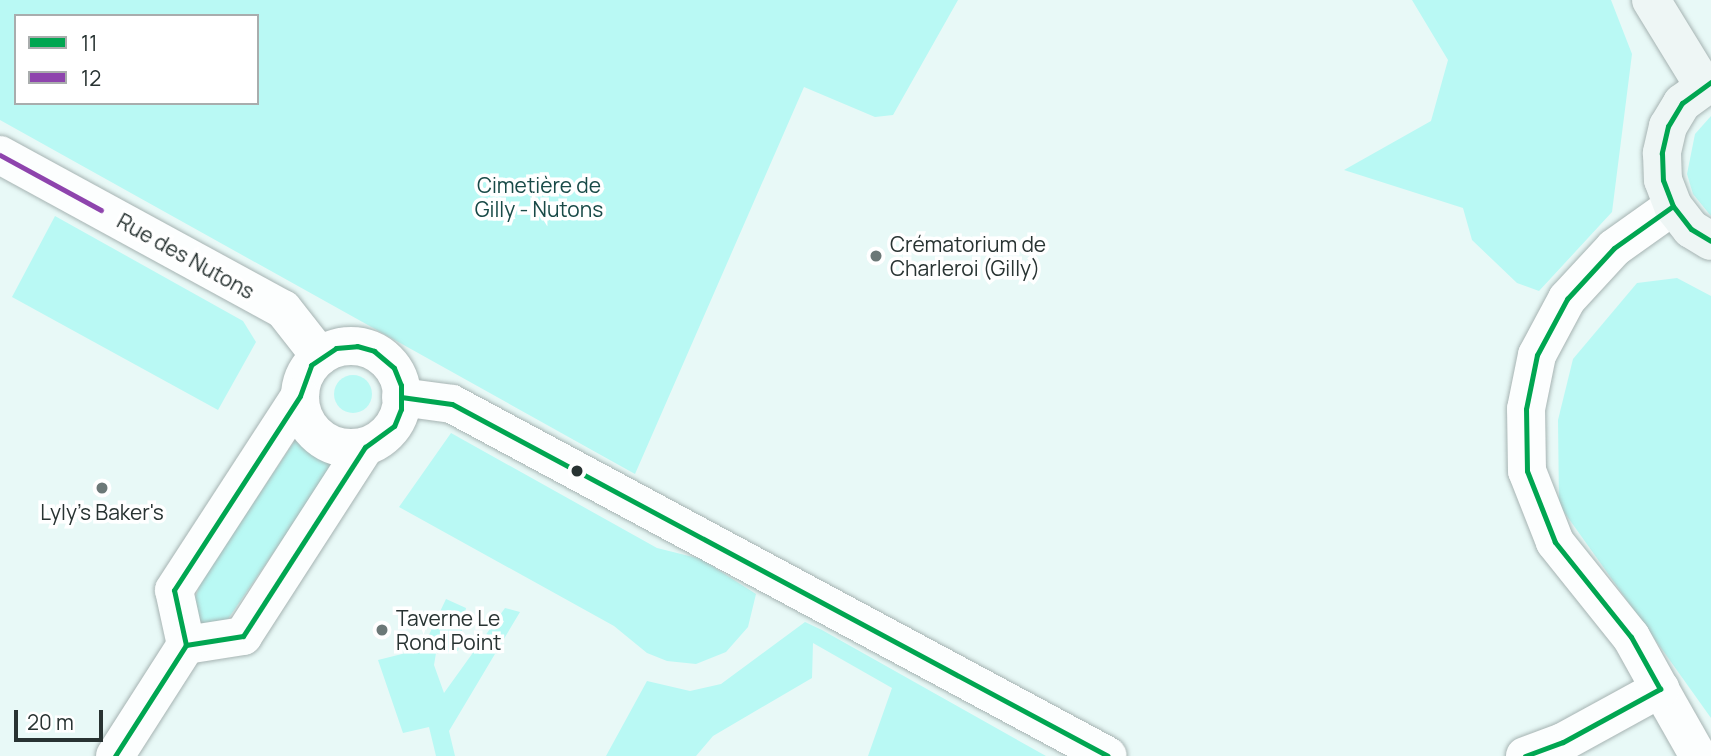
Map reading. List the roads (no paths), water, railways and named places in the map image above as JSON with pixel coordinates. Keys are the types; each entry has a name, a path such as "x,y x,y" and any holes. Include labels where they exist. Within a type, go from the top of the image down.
{"main road":[{"path":"1651,0 1707,83 1682,103 1668,126 1663,167 1673,206 1691,229 1711,242"}],"street":[{"name":"Rue des Nutons","path":"0,155 283,309 320,356"},
{"path":"1673,206 1614,248 1567,299 1537,355 1526,409 1527,471 1555,542 1631,637 1698,756"},
{"path":"186,645 243,636 365,447 394,426 401,397 394,368 374,351 357,346 336,348 320,356 302,380 302,413 314,433 346,448 365,447"},
{"path":"115,756 186,645 174,590 300,396"},
{"path":"401,397 452,404 1108,756"},
{"path":"1525,756 1563,742 1660,689"}],"place":[{"name":"Crématorium de Charleroi (Gilly)","path":"876,256"},
{"name":"Lyly's Baker's","path":"102,488"},
{"name":"Taverne Le Rond Point","path":"382,630"}],"park label":[{"name":"Cimetière de Gilly - Nutons","path":"539,197"}]}
